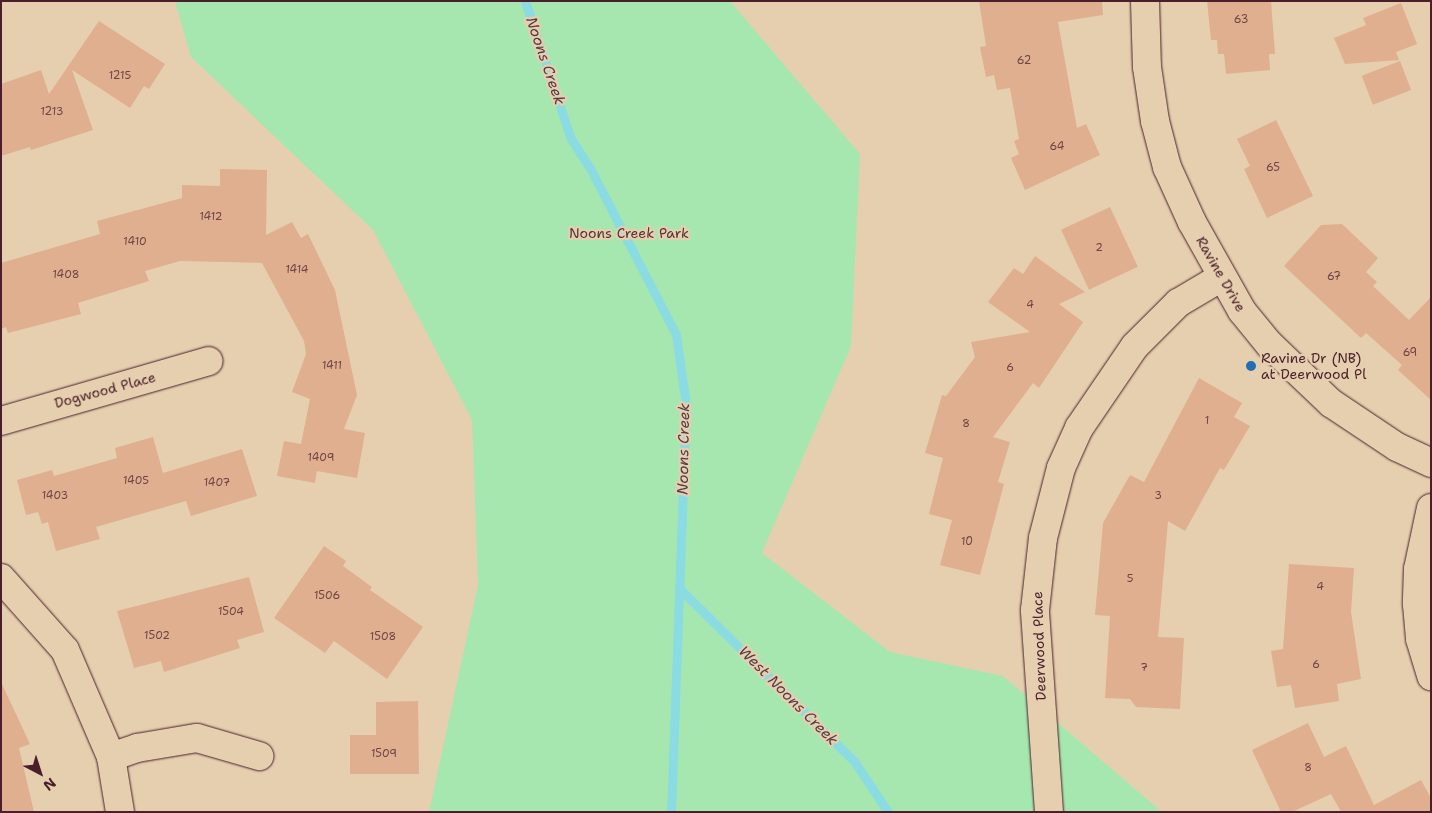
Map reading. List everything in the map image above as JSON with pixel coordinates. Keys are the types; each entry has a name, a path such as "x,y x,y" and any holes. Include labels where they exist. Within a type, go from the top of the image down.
{"street":[{"name":"Ravine Drive","path":"1145,1 1147,67 1155,121 1165,158 1192,222 1242,311 1306,382 1359,423 1431,463"},
{"name":"Deerwood Place","path":"1048,812 1036,610 1037,575 1050,502 1061,468 1079,428 1135,346 1178,303 1222,277"},
{"name":"Dogwood Place","path":"1,421 209,361"},
{"path":"1431,508 1418,569 1417,604 1420,639 1431,676"},
{"path":"1,578 65,650 111,757 120,812"},
{"path":"111,757 137,748 197,738 258,756"}],"green space":[{"name":"Noons Creek Park","path":"175,1 730,1 860,154 851,346 762,553 890,652 1003,676 1162,812 429,812 478,585 472,420 373,230 191,57"}],"building":[{"path":"979,1 1102,1 1103,15 1058,22 1077,128 1086,124 1100,155 1025,190 1011,158 1019,154 1014,141 1019,139 1010,88 997,90 994,75 986,77 980,47 986,46"},
{"path":"1207,1 1271,1 1275,54 1269,54 1270,70 1226,74 1224,54 1218,54 1217,40 1211,40"},
{"path":"1401,3 1417,44 1396,52 1399,60 1345,64 1334,38 1366,25 1363,18"},
{"path":"99,21 165,64 149,89 144,86 130,108 72,70 93,130 31,150 30,147 1,156 1,84 41,70 49,94"},
{"path":"1400,61 1411,90 1373,105 1362,76"},
{"path":"1276,120 1313,196 1267,218 1244,169 1250,166 1237,139"},
{"path":"220,169 267,170 266,235 292,222 301,238 308,234 335,290 357,395 344,429 365,433 357,478 317,471 315,483 277,476 284,441 301,444 310,399 292,392 306,354 304,341 262,263 180,261 145,271 149,281 78,303 81,314 8,333 6,327 1,329 1,263 100,234 97,221 182,198 182,185 220,186"},
{"path":"1110,207 1138,267 1089,290 1061,230"},
{"path":"1342,224 1378,258 1366,272 1377,282 1373,286 1409,320 1431,297 1431,400 1398,370 1402,365 1366,333 1361,338 1284,266 1321,225"},
{"path":"1035,256 1085,292 1059,304 1083,322 1039,388 1033,383 993,437 1010,442 998,482 1004,484 980,575 940,565 952,520 929,514 943,458 925,453 942,395 946,396 975,357 971,342 1030,332 988,302 1014,268 1023,274"},
{"path":"1199,378 1242,403 1234,417 1250,426 1224,470 1220,468 1185,531 1168,521 1158,637 1184,638 1180,709 1136,707 1130,699 1105,698 1110,616 1095,615 1103,523 1130,475 1144,482"},
{"path":"153,437 163,473 242,449 257,496 191,516 186,501 96,527 100,539 56,551 48,522 42,524 38,512 26,515 17,480 52,470 54,476 117,458 115,448"},
{"path":"324,546 346,561 343,566 372,587 370,590 423,627 387,679 334,641 325,653 274,618"},
{"path":"1289,564 1354,568 1351,612 1361,679 1337,684 1339,701 1295,708 1291,685 1277,687 1271,651 1283,649"},
{"path":"249,577 264,632 237,640 240,648 164,672 161,661 134,668 117,611"},
{"path":"1,682 30,744 19,748 34,812 1,812"},
{"path":"418,701 419,774 350,774 350,735 376,735 376,702"},
{"path":"1308,723 1324,757 1346,746 1374,805 1421,780 1431,798 1431,812 1341,812 1331,794 1292,812 1281,812 1252,750"}],"waterway":[{"name":"Noons Creek","path":"525,1 571,139 591,170 676,335 686,404 671,812"},
{"name":"West Noons Creek","path":"679,588 854,761 888,812"}],"place":[{"name":"Ravine Dr (NB) at Deerwood Pl","path":"1251,366"}]}
